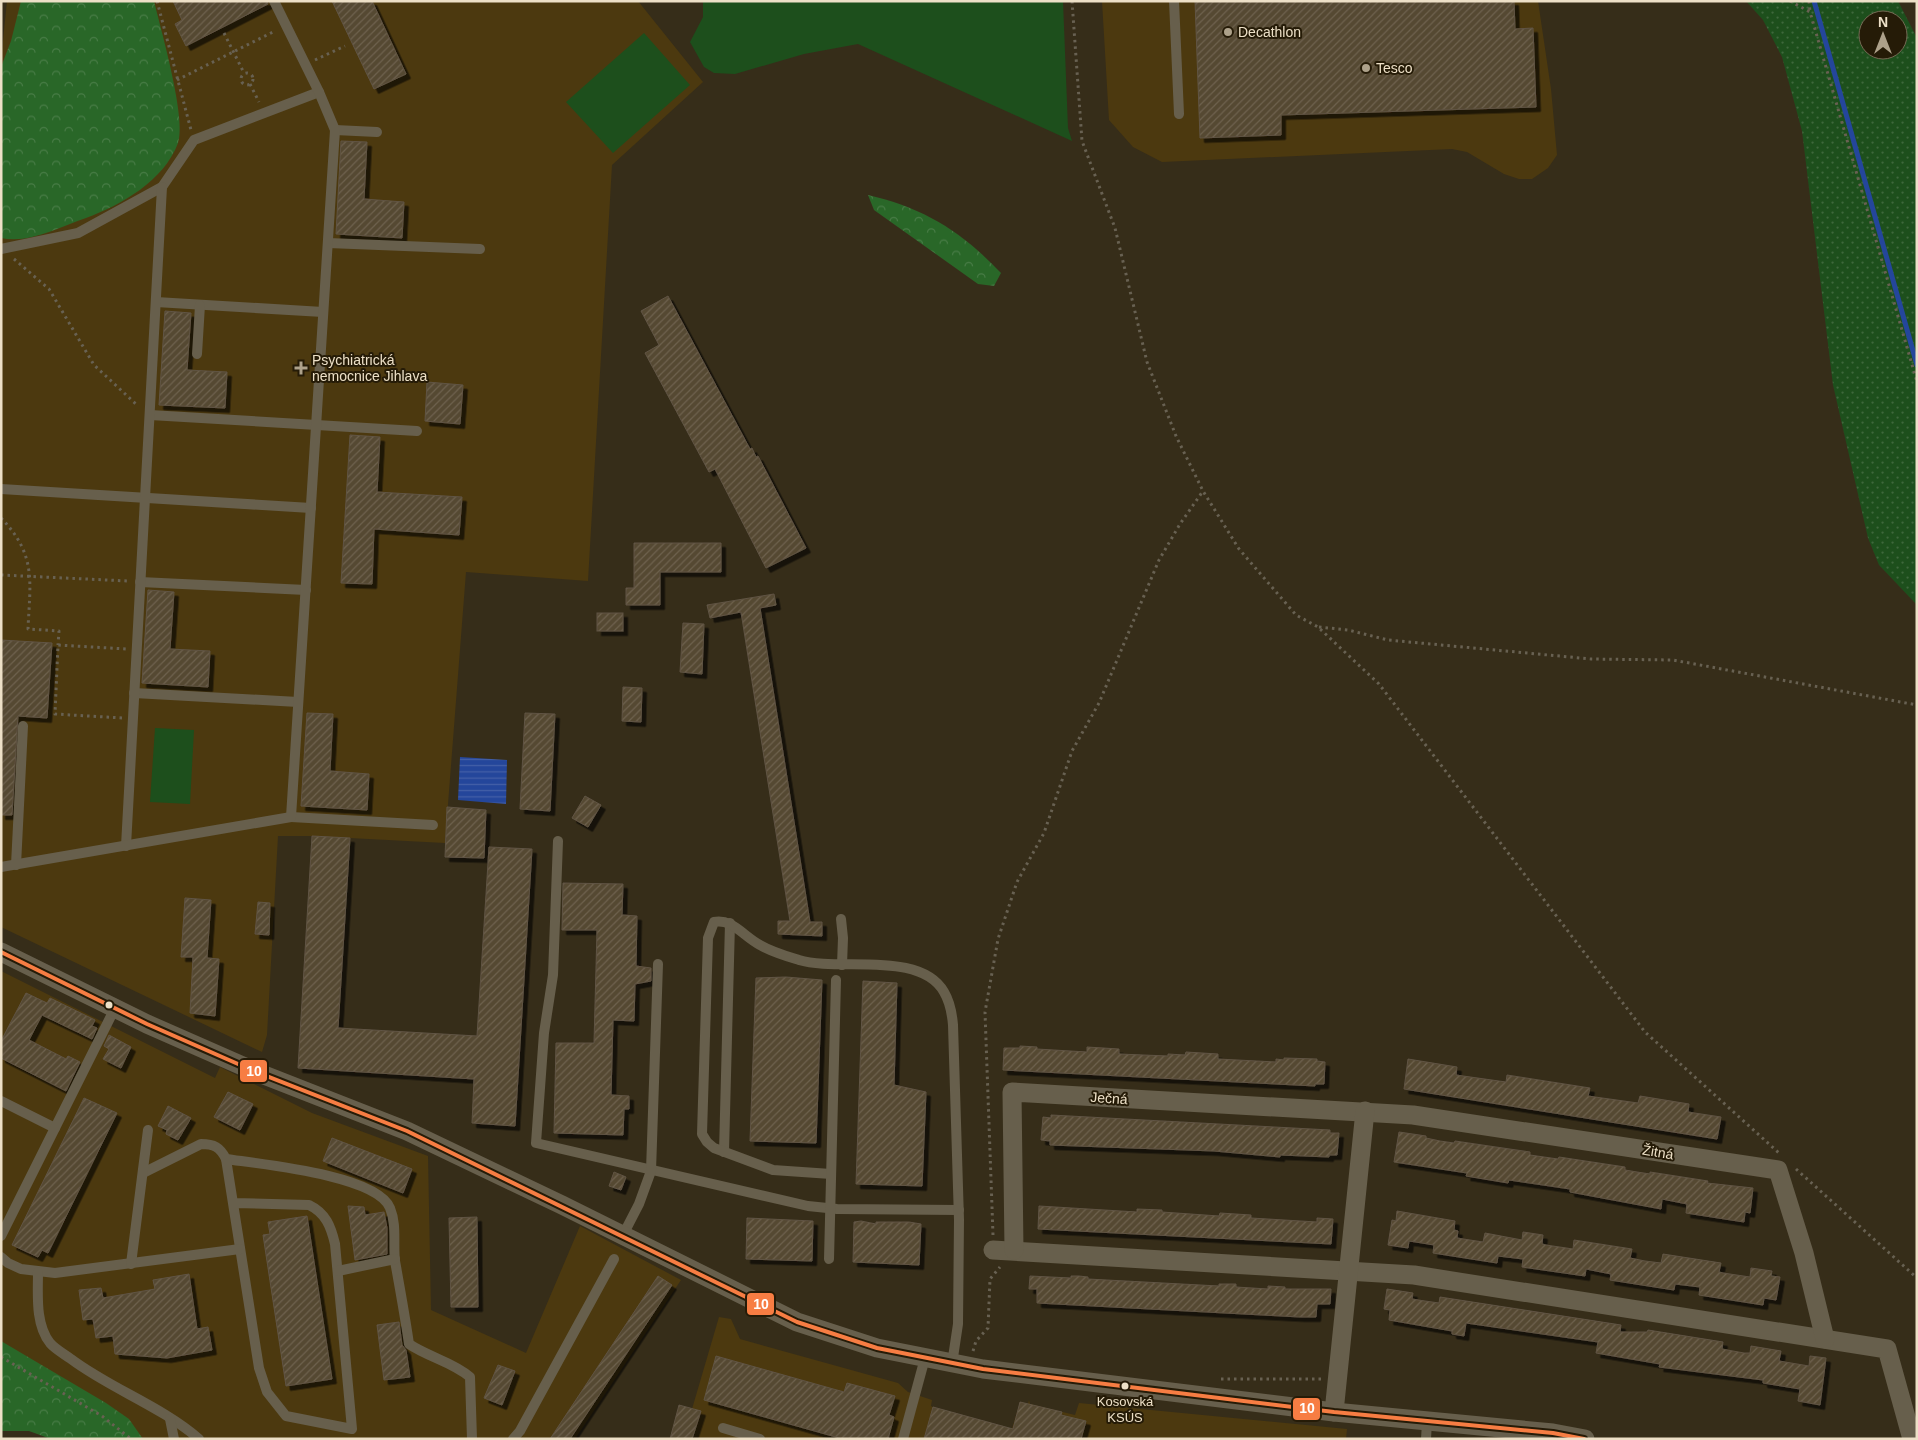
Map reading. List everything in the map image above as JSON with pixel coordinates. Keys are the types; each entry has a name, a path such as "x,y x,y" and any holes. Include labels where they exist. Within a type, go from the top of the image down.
{"street":[{"path":"1,952 114,1008 286,1086 407,1131 623,1235 797,1322 877,1348 925,1358 960,1360 1334,1412 1426,1430 1585,1439"},
{"name":"Ječná","path":"1014,1250 1012,1092 1365,1111"},
{"path":"1334,1412 1350,1272 1365,1111"},
{"name":"Žitná","path":"1365,1111 1413,1115 1778,1170 1804,1253 1825,1340"},
{"path":"993,1250 1414,1275 1887,1349 1912,1439"}],"lane":[{"path":"274,1 319,92 335,130 291,817"},
{"path":"1174,1 1179,114"},
{"path":"1,249 78,232 162,186 194,140 319,92"},
{"path":"335,130 377,132"},
{"path":"126,846 162,186"},
{"path":"328,243 480,249"},
{"path":"156,302 324,312"},
{"path":"197,354 200,305"},
{"path":"150,415 417,431"},
{"path":"1,489 311,508"},
{"path":"140,582 306,590"},
{"path":"134,693 298,702"},
{"path":"16,865 23,726"},
{"path":"1,867 291,817 433,825"},
{"path":"558,841 553,975 544,1033 536,1143 808,1206 959,1210"},
{"path":"841,919 843,938 842,965"},
{"path":"831,1174 773,1170 724,1152 707,1142 702,1134 708,938 714,922 730,923 758,945 781,955 802,961 842,965 906,967 935,981 944,990 949,1001 954,1025 959,1210 958,1324 960,1360"},
{"path":"724,1152 730,923"},
{"path":"623,1235 639,1204 651,1171 658,964"},
{"path":"829,1259 836,980"},
{"path":"1,1236 114,1008"},
{"path":"1,1101 55,1128"},
{"path":"131,1264 148,1130"},
{"path":"143,1173 201,1144 210,1144 222,1150 226,1159 259,1368 267,1392 286,1416 352,1429 338,1271 331,1227 319,1209 308,1205 233,1203"},
{"path":"226,1159 309,1171 353,1183 386,1200 394,1224 395,1259 409,1344 424,1354 463,1370 470,1377 472,1439"},
{"path":"1,1257 8,1263 21,1269 38,1272 69,1272 240,1249"},
{"path":"338,1271 395,1259"},
{"path":"513,1439 520,1432 614,1259"},
{"path":"38,1272 39,1312 50,1344 85,1370 170,1419 199,1439"},
{"path":"903,1439 925,1358"},
{"path":"170,1419 174,1439"},
{"path":"723,1428 760,1439"}],"path":[{"path":"157,1 194,140"},
{"path":"1072,1 1082,141 1115,228 1147,362 1176,436 1203,491 1239,549 1296,615 1318,628 1380,684 1645,1032 1785,1158"},
{"path":"1790,1 1810,12"},
{"path":"1810,1 1810,12 1917,382"},
{"path":"177,80 286,25"},
{"path":"224,33 244,73 253,76 254,80 250,84 246,85 241,81 244,73"},
{"path":"305,64 345,46"},
{"path":"250,84 264,112"},
{"path":"1,249 49,289 94,365 122,393 150,415"},
{"path":"993,1250 993,1182 985,1012 998,938 1017,882 1044,833 1072,751 1099,703 1159,560 1180,524 1203,491"},
{"path":"1,518 21,542 26,553 30,577 28,629 59,631 55,714 133,718"},
{"path":"1,575 140,582"},
{"path":"1318,628 1348,630 1388,640 1591,659 1673,660 1917,705"},
{"path":"58,645 137,649"},
{"path":"1792,1165 1917,1278"},
{"path":"960,1360 974,1350 976,1341 988,1328 990,1279 1013,1256 1014,1250"},
{"path":"1,1357 102,1416 131,1439"}],"shaded area":[{"name":"Psychiatrická nemocnice Jihlava","path":"7,1 638,1 703,82 612,165 588,581 466,572 445,843 278,836 267,1035 262,1052 1,927 1,60"},
{"path":"1102,1 1538,1 1551,89 1557,155 1548,168 1532,179 1519,179 1504,174 1467,152 1452,149 1162,162 1133,147 1109,120"},
{"path":"1,971 215,1078 220,1067 312,1113 428,1156 431,1310 526,1353 580,1226 681,1280 575,1439 117,1439 1,1364"},
{"path":"719,1317 731,1319 740,1339 898,1383 908,1392 932,1400 931,1406 933,1407 1012,1429 1020,1402 1028,1404 1029,1400 1030,1404 1075,1415 1079,1403 1347,1429 1346,1439 670,1439 679,1406 692,1409"}],"green space":[{"path":"21,1 154,1 172,74 180,131 178,143 163,169 127,199 99,213 55,230 33,237 12,239 1,238 1,67 11,41"},
{"path":"703,1 1063,1 1068,128 1072,141 858,44 804,54 735,74 714,73 704,67 690,42 703,17"},
{"path":"1746,1 1898,1 1903,10 1858,10 1858,60 1908,60 1908,20 1917,38 1917,605 1879,565 1868,538 1833,385 1802,131 1782,57 1763,20"},
{"path":"644,33 690,85 613,153 566,102"},
{"path":"868,195 888,200 924,214 956,233 1001,273 994,286 978,284 874,210"},
{"path":"155,728 194,730 190,804 150,802"},
{"path":"1,1341 106,1403 129,1419 143,1439 51,1439 29,1431 1,1431"}],"water":[{"path":"460,757 507,760 506,804 458,800"}],"building":[{"path":"173,1 267,1 268,4 186,46 175,24 182,20"},
{"path":"332,1 372,1 406,74 374,89"},
{"name":"Tesco","path":"1195,1 1514,1 1515,29 1533,28 1536,107 1281,115 1281,135 1200,138"},
{"path":"341,141 367,142 364,199 404,202 402,238 336,234"},
{"path":"668,296 750,449 752,448 756,457 758,456 806,548 766,568 715,469 709,472 645,353 659,345 641,311"},
{"path":"165,311 191,313 187,370 227,372 225,408 159,405"},
{"path":"427,382 463,385 460,424 425,421"},
{"path":"350,435 380,437 377,492 462,497 459,535 374,529 372,584 341,583"},
{"path":"634,543 721,543 721,572 660,572 660,605 626,605 626,588 634,588"},
{"path":"148,590 174,592 170,649 210,651 208,687 142,683"},
{"path":"774,594 776,605 760,608 810,922 822,922 822,936 778,934 778,921 790,921 741,612 710,618 707,605"},
{"path":"597,613 623,613 623,631 597,631"},
{"path":"683,623 704,624 702,674 680,672"},
{"path":"1,640 52,643 47,718 18,716 12,815 1,815"},
{"path":"623,687 642,688 641,722 622,721"},
{"path":"307,713 333,714 330,771 369,774 367,810 301,806"},
{"path":"525,713 555,714 550,811 520,809"},
{"path":"585,796 601,805 588,827 572,818"},
{"path":"447,807 486,810 484,858 445,857"},
{"path":"312,836 350,838 338,1028 477,1036 489,847 532,849 515,1126 472,1123 474,1079 298,1068"},
{"path":"563,883 623,884 622,915 637,916 636,966 651,968 651,981 635,984 634,1021 613,1020 611,1095 629,1096 629,1109 624,1109 623,1135 554,1133 556,1043 594,1043 597,930 562,930"},
{"path":"185,898 211,900 207,958 219,959 215,1016 190,1013 193,957 181,957"},
{"path":"258,902 270,903 269,935 255,934"},
{"path":"786,977 822,980 816,1143 750,1141 756,978"},
{"path":"863,981 897,983 894,1085 926,1092 922,1186 856,1184"},
{"path":"26,993 47,1003 50,998 95,1020 92,1026 97,1028 92,1039 42,1015 29,1040 66,1059 68,1056 80,1062 66,1091 1,1058 1,1041"},
{"path":"109,1035 131,1047 121,1068 103,1059 109,1049 104,1046"},
{"path":"1020,1046 1087,1052 1087,1047 1119,1049 1119,1054 1168,1056 1168,1054 1185,1055 1186,1052 1218,1054 1218,1059 1276,1062 1276,1059 1284,1060 1284,1058 1317,1059 1317,1061 1325,1062 1324,1084 1315,1084 1315,1086 1003,1070 1004,1048 1020,1048"},
{"path":"1408,1059 1457,1067 1456,1075 1506,1082 1507,1075 1590,1088 1588,1096 1638,1103 1640,1096 1689,1104 1688,1112 1721,1117 1717,1139 1404,1089"},
{"path":"228,1092 253,1104 240,1130 214,1117"},
{"path":"84,1098 117,1113 48,1253 42,1250 38,1257 12,1245"},
{"path":"168,1106 191,1118 178,1140 166,1134 167,1130 158,1126"},
{"path":"1051,1115 1330,1130 1330,1133 1339,1133 1337,1155 1329,1155 1329,1157 1280,1155 1280,1157 1214,1151 1050,1145 1050,1141 1041,1140 1043,1117 1051,1118"},
{"path":"1399,1132 1426,1136 1426,1138 1440,1141 1454,1143 1455,1141 1530,1152 1530,1155 1558,1159 1559,1157 1625,1167 1625,1170 1637,1172 1650,1174 1650,1172 1708,1181 1707,1183 1753,1188 1750,1213 1745,1212 1744,1222 1686,1213 1687,1204 1662,1199 1661,1209 1570,1192 1570,1189 1509,1180 1508,1183 1466,1176 1467,1173 1394,1162"},
{"path":"332,1138 412,1169 403,1193 323,1161"},
{"path":"614,1172 626,1177 621,1190 609,1186"},
{"path":"348,1206 364,1207 365,1215 384,1212 387,1228 387,1254 355,1260"},
{"path":"1039,1206 1137,1212 1137,1209 1162,1210 1162,1212 1219,1216 1220,1213 1251,1215 1251,1218 1317,1222 1317,1218 1333,1219 1331,1244 1038,1229"},
{"path":"1397,1211 1455,1221 1454,1230 1458,1231 1457,1238 1483,1242 1485,1233 1522,1240 1523,1232 1543,1235 1542,1244 1546,1245 1573,1249 1574,1240 1632,1249 1630,1258 1645,1261 1661,1263 1663,1254 1721,1263 1719,1272 1723,1273 1750,1277 1751,1268 1772,1271 1771,1276 1780,1277 1776,1300 1764,1298 1763,1305 1699,1295 1700,1287 1675,1284 1674,1290 1610,1280 1611,1274 1586,1269 1585,1276 1522,1267 1523,1259 1498,1256 1497,1263 1433,1253 1434,1245 1409,1241 1408,1248 1388,1245 1392,1220 1396,1221"},
{"path":"307,1216 332,1379 286,1386 263,1235 270,1234 268,1222"},
{"path":"477,1217 478,1307 451,1307 449,1218"},
{"path":"747,1218 813,1221 812,1261 746,1259"},
{"path":"861,1221 876,1224 876,1222 909,1222 921,1224 919,1265 853,1262 854,1222"},
{"path":"189,1274 197,1329 208,1327 212,1350 167,1358 115,1354 113,1336 96,1338 93,1319 83,1320 79,1290 101,1288 103,1298 155,1289 153,1280"},
{"path":"658,1276 672,1285 570,1439 550,1439"},
{"path":"1030,1276 1071,1278 1071,1276 1079,1276 1088,1277 1088,1279 1219,1286 1219,1284 1236,1284 1236,1287 1268,1289 1268,1286 1285,1287 1285,1289 1331,1289 1330,1304 1317,1304 1316,1317 1300,1317 1037,1303 1037,1289 1029,1289"},
{"path":"1387,1289 1413,1293 1412,1299 1439,1303 1440,1297 1621,1325 1620,1332 1647,1332 1648,1330 1723,1342 1722,1349 1744,1353 1750,1353 1751,1346 1781,1351 1779,1361 1809,1366 1810,1356 1826,1358 1820,1405 1798,1401 1800,1389 1763,1383 1763,1380 1659,1367 1660,1364 1596,1353 1598,1342 1466,1323 1464,1336 1452,1334 1452,1331 1389,1320 1390,1310 1384,1309"},
{"path":"399,1322 402,1345 406,1350 410,1377 384,1380 377,1325"},
{"path":"716,1356 844,1392 847,1383 895,1396 889,1415 894,1417 888,1439 843,1439 704,1400"},
{"path":"498,1365 515,1371 502,1405 484,1398"},
{"path":"1020,1402 1062,1412 1061,1415 1086,1421 1081,1439 924,1439 933,1407 1013,1429"},
{"path":"679,1405 701,1411 692,1439 670,1439"}],"waterway":[{"path":"1814,1 1917,365"}],"transit line":[{"name":"10","path":"1,952 147,1024 254,1071 407,1131 797,1322 877,1348 983,1369 1334,1412 1553,1433 1584,1439"}],"place":[{"name":"Decathlon","path":"1228,32"},
{"name":"Tesco","path":"1366,68"},
{"name":"Psychiatrická nemocnice Jihlava","path":"301,368"},
{"name":"Kosovská KSÚS","path":"1125,1386"}]}
